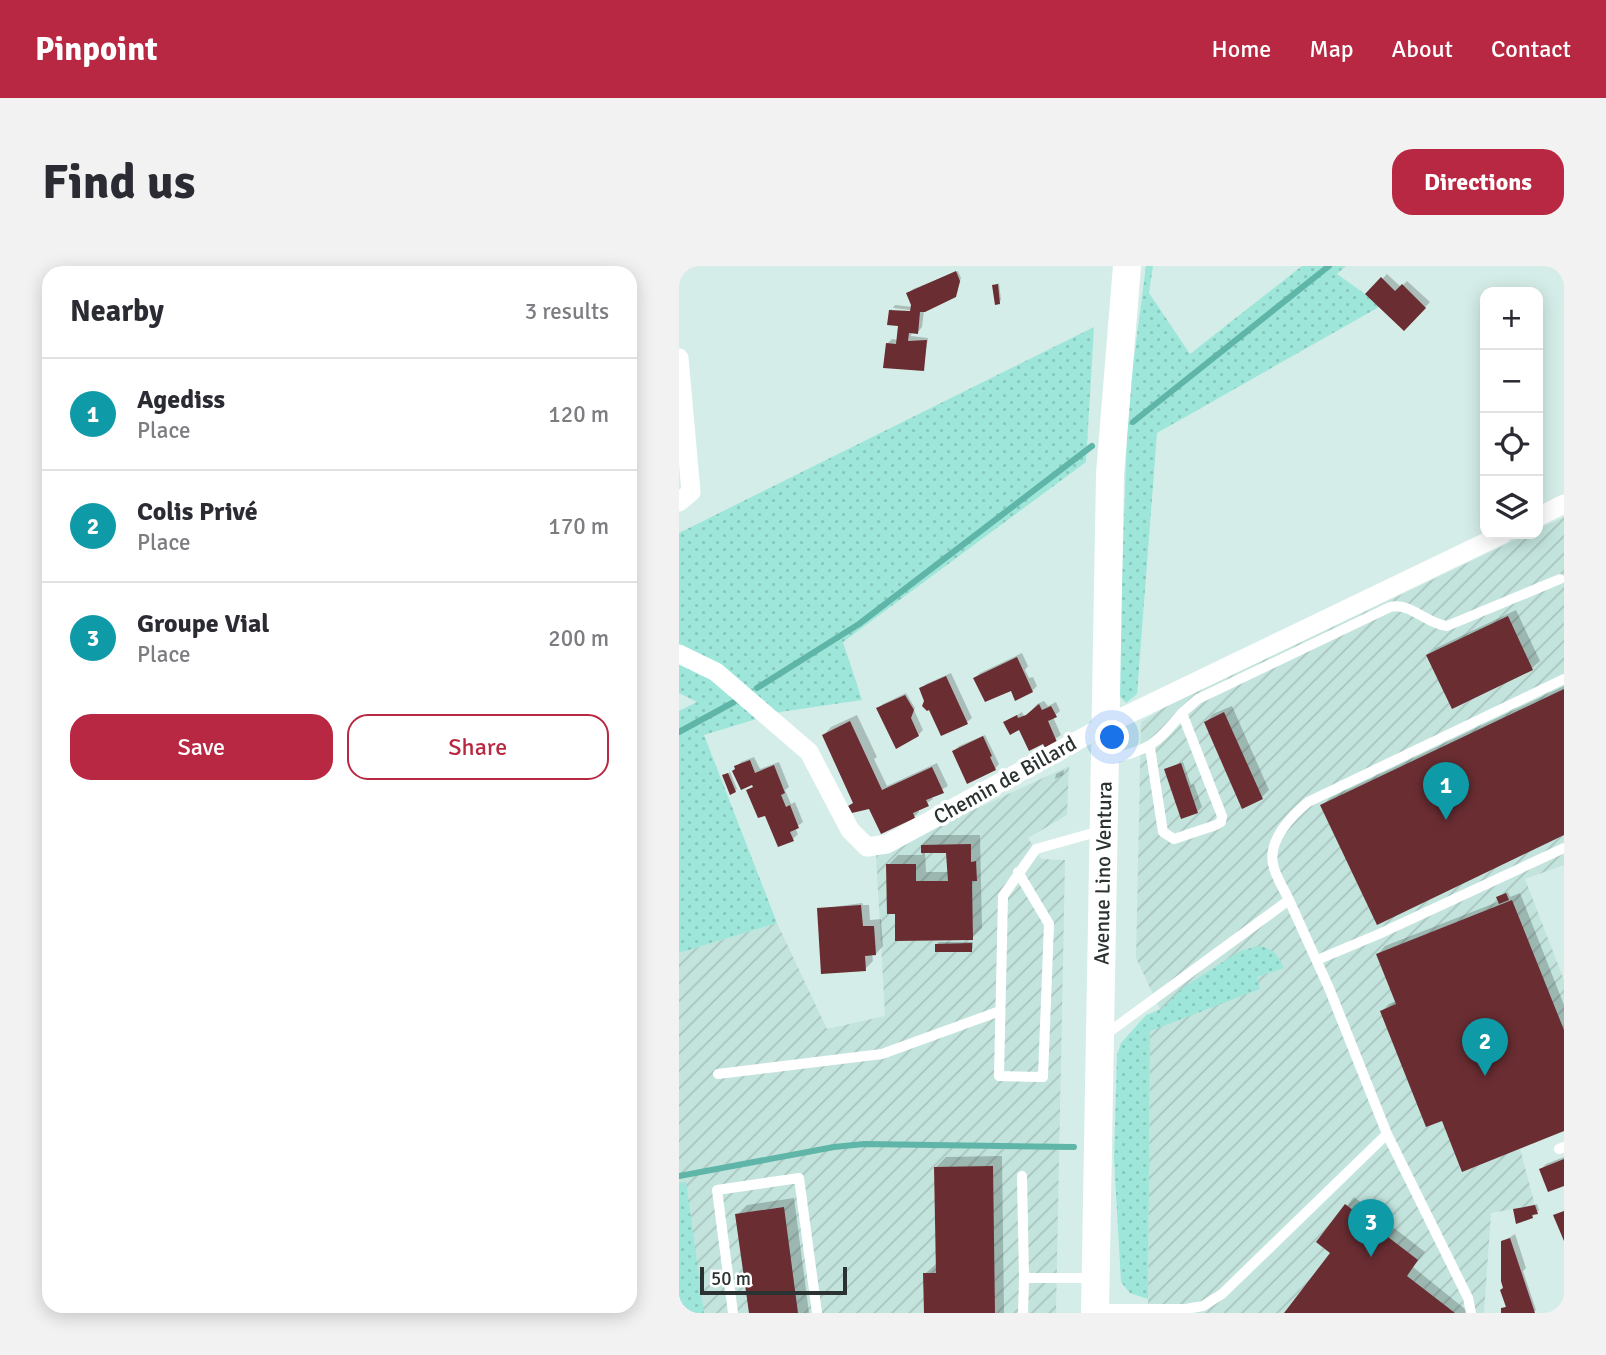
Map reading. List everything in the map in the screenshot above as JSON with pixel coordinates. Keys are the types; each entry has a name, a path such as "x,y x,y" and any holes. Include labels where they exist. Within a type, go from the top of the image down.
{"main road":[{"name":"Avenue Lino Ventura","path":"1095,1311 1110,474 1127,266"}],"street":[{"path":"679,358 691,492 679,502"},
{"path":"1543,515 1564,505"},
{"name":"Chemin de Billard","path":"679,654 716,672 809,752 850,830 867,846 887,844 1106,725 1493,539"}],"lane":[{"path":"1105,761 1150,748 1198,699 1390,607 1408,608 1436,625 1447,626 1560,579"},
{"path":"1471,1313 1468,1298 1387,1134 1317,960 1273,863 1275,845 1293,814 1308,802 1564,680"},
{"path":"1150,748 1163,832 1174,839 1221,822 1222,816 1182,713"},
{"path":"1018,872 1048,924 1043,1077 999,1076 1003,896 1018,872 1035,849 1104,830"},
{"path":"1317,960 1564,848"},
{"path":"1099,1040 1289,900"},
{"path":"717,1074 882,1054 1000,1012"},
{"path":"1095,1311 1168,1312 1203,1306 1222,1294 1387,1134"},
{"path":"1022,1176 1023,1313"},
{"path":"733,1313 717,1190 799,1178 817,1313"},
{"path":"1024,1278 1096,1278"}],"shaded area":[{"path":"1564,517 1564,865 1525,879 1564,980 1564,1131 1520,1149 1535,1205 1491,1213 1484,1313 1148,1313 1150,1027 1146,1015 1160,1009 1136,958 1141,722 1167,706 1518,539 1543,539 1543,527"},
{"path":"1069,766 1067,815 1028,838 1041,859 1065,860 1056,1313 679,1313 679,953 777,923 827,1029 885,1016 876,855"}],"green space":[{"path":"1146,266 1153,266 1149,293 1190,354 1302,266 1346,266 1337,274 1379,307 1157,433 1137,694 1126,703 1118,694 1128,404"},
{"path":"1094,327 1086,462 843,642 862,700 780,712 704,735 777,923 679,953 679,711 697,702 679,693 679,533"},
{"path":"1258,946 1274,953 1284,968 1257,977 1260,989 1150,1031 1148,1299 1130,1293 1121,1282 1114,1158 1117,1055 1121,1043 1146,1015 1160,1010 1184,987 1240,951"},
{"path":"686,1182 704,1313 679,1313 679,1183"}],"building":[{"path":"956,271 960,281 956,297 920,312 918,334 909,333 908,341 927,340 924,371 883,368 886,343 896,344 898,326 887,325 889,310 910,311 911,305 906,293"},
{"path":"1381,277 1395,291 1402,284 1426,308 1404,331 1365,294"},
{"path":"998,284 1000,304 995,305 992,285"},
{"path":"1508,616 1533,670 1452,709 1426,655"},
{"path":"1017,657 1033,692 1015,701 1011,691 985,702 973,678"},
{"path":"946,676 968,724 941,736 929,710 922,706 924,701 919,688"},
{"path":"1564,689 1564,835 1377,925 1320,805"},
{"path":"905,695 914,710 911,718 919,736 896,749 876,708"},
{"path":"1039,704 1042,710 1051,706 1057,717 1048,721 1057,742 1045,748 1043,744 1029,751 1019,730 1010,735 1003,722 1017,715 1018,718 1026,715"},
{"path":"1224,712 1263,799 1242,809 1204,722"},
{"path":"850,721 882,790 932,767 944,793 926,800 929,806 913,813 915,818 881,834 869,809 852,813 848,806 853,803 822,735"},
{"path":"983,736 996,770 967,784 952,751"},
{"path":"750,760 755,773 774,765 785,793 781,795 786,807 790,805 799,828 790,832 794,841 778,847 765,816 758,818 746,790 753,787 752,785 741,790 732,771 734,766"},
{"path":"1181,763 1198,813 1181,819 1164,769"},
{"path":"728,773 736,792 730,795 722,775"},
{"path":"971,844 971,862 976,861 977,881 972,881 973,940 895,941 895,914 887,914 886,864 916,864 916,881 948,881 946,853 921,853 921,845"},
{"path":"1506,893 1509,900 1499,904 1496,897"},
{"path":"1512,900 1564,1030 1564,1131 1462,1172 1442,1121 1426,1127 1380,1011 1396,1004 1376,954"},
{"path":"861,905 863,926 874,926 876,955 865,956 866,971 821,974 817,908"},
{"path":"972,943 972,952 935,952 935,944"},
{"path":"1564,1159 1564,1186 1548,1192 1539,1169"},
{"path":"993,1166 995,1313 924,1313 923,1273 936,1273 934,1167"},
{"path":"1345,1204 1418,1260 1407,1276 1455,1313 1284,1313 1330,1253 1316,1242"},
{"path":"1535,1205 1538,1214 1516,1224 1513,1209"},
{"path":"784,1207 798,1313 749,1313 735,1214"},
{"path":"1564,1211 1564,1241 1553,1215"},
{"path":"1510,1238 1535,1313 1501,1313 1501,1308 1506,1307 1500,1290 1503,1288 1501,1241"}],"waterway":[{"path":"1133,422 1329,266"},
{"path":"757,688 859,624 1092,446"},
{"path":"679,732 734,702"},
{"path":"679,1176 834,1147 864,1144 1074,1147"}],"place":[{"name":"Agediss","path":"1446,820"},
{"name":"Colis Privé","path":"1485,1076"},
{"name":"Groupe Vial","path":"1371,1257"}]}
